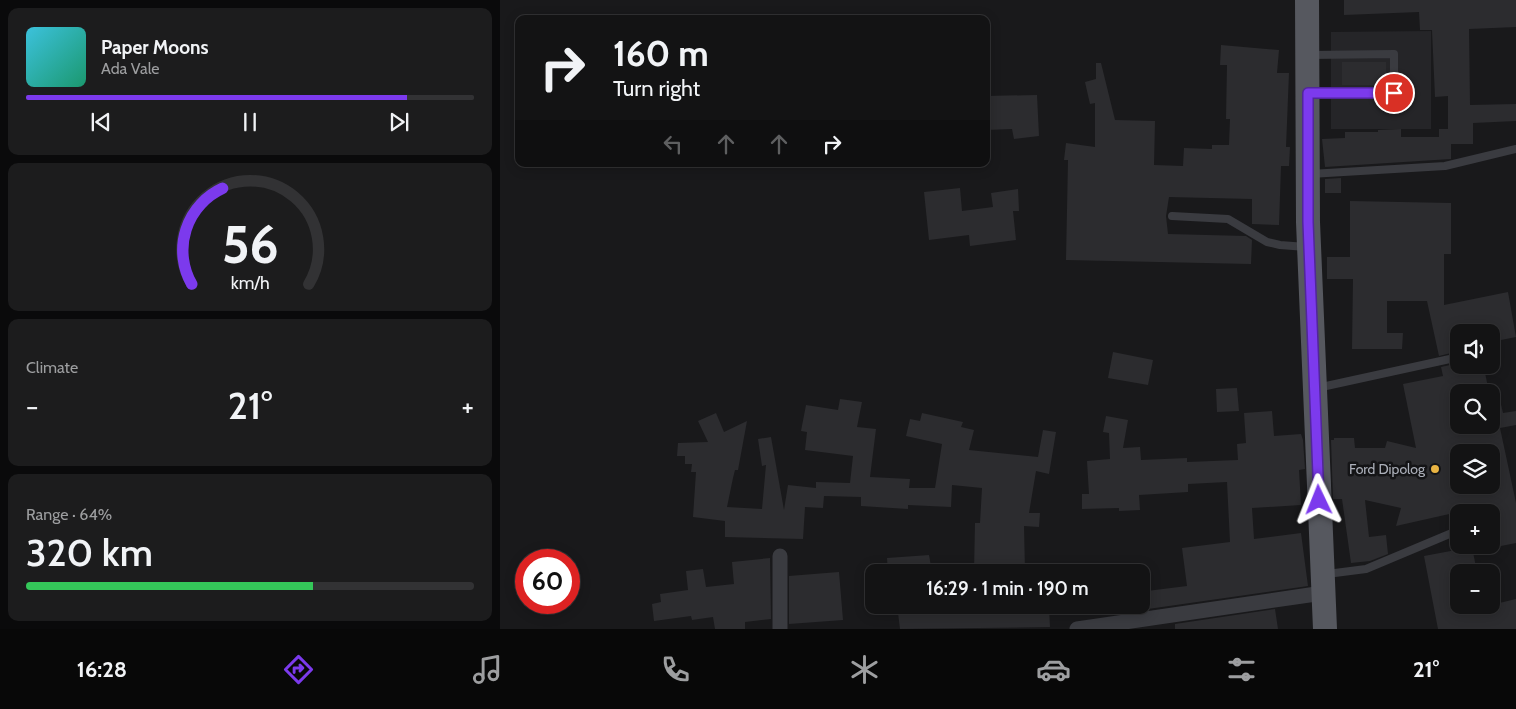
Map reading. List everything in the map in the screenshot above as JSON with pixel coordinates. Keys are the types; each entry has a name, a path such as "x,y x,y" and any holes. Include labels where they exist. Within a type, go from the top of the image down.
{"main road":[{"path":"1307,0 1310,247 1325,629"}],"street":[{"path":"780,556 780,629"},
{"path":"1077,629 1322,583"}],"lane":[{"path":"1307,55 1394,54 1394,93 1308,93"},
{"path":"1308,174 1445,166 1516,149"},
{"path":"1172,216 1220,217 1267,242 1310,247"},
{"path":"1315,388 1450,359"},
{"path":"1322,583 1370,567 1450,534"}],"shaded area":[{"path":"1431,31 1431,129 1331,129 1331,32"}],"building":[{"path":"1344,0 1516,0 1516,27 1469,29 1470,105 1516,104 1516,121 1473,123 1473,144 1451,144 1451,159 1325,167 1322,139 1345,138 1345,132 1378,132 1378,130 1401,129 1401,137 1439,137 1439,129 1448,129 1448,96 1435,97 1432,30 1420,30 1419,12 1344,15"},
{"path":"1221,45 1279,50 1277,73 1289,73 1286,147 1290,147 1289,166 1281,166 1279,225 1252,224 1252,199 1169,197 1166,216 1168,234 1246,236 1252,240 1251,264 1066,260 1068,160 1064,160 1066,143 1095,147 1095,103 1090,104 1085,82 1096,79 1096,63 1101,63 1115,120 1155,121 1154,165 1183,166 1184,148 1212,149 1212,145 1229,145 1230,119 1226,119 1227,65 1220,65"},
{"path":"1342,62 1386,62 1386,85 1342,85"},
{"path":"1037,95 1039,136 1014,139 1012,129 990,130 990,96"},
{"path":"1341,178 1341,193 1325,193 1325,179"},
{"path":"960,188 962,211 993,207 991,193 1018,189 1019,211 1013,211 1016,240 970,246 969,235 929,240 924,192"},
{"path":"1350,201 1451,203 1451,254 1444,254 1444,305 1508,292 1516,337 1500,340 1500,324 1450,324 1450,353 1439,356 1427,301 1387,301 1387,333 1403,333 1402,349 1352,349 1353,279 1327,279 1327,257 1350,257"},
{"path":"1113,352 1153,360 1148,385 1108,378"},
{"path":"1450,365 1450,374 1485,374 1487,384 1450,384 1450,434 1500,434 1500,428 1516,503 1516,543 1500,546 1500,504 1450,504 1450,514 1396,526 1401,508 1365,500 1369,537 1386,535 1388,554 1370,561 1351,563 1342,499 1333,499 1331,440 1334,440 1334,438 1354,438 1355,448 1385,448 1387,441 1416,448 1403,384 1443,376 1441,367"},
{"path":"1237,388 1239,411 1217,412 1216,389"},
{"path":"840,399 862,402 857,427 876,429 870,477 910,479 909,488 935,488 942,444 906,436 910,419 920,421 922,413 963,422 961,427 974,430 969,450 1038,457 1043,430 1056,432 1049,474 1036,471 1029,513 1040,513 1039,527 1024,526 1025,564 974,564 975,523 980,523 982,488 952,485 951,507 908,505 908,509 861,506 861,497 824,496 823,508 805,507 803,539 725,537 725,521 693,517 696,472 691,472 692,464 685,464 685,456 677,456 678,443 708,442 698,421 716,413 724,432 747,421 738,470 735,470 727,507 762,509 766,465 762,466 758,439 771,437 784,510 788,485 816,488 816,482 850,483 853,456 805,450 807,432 801,431 806,405 838,410"},
{"path":"1500,400 1503,413 1516,411 1516,425 1500,428"},
{"path":"1272,411 1274,436 1301,434 1305,469 1299,470 1301,505 1252,508 1254,539 1301,533 1308,586 1150,609 1150,591 1187,586 1182,548 1230,542 1227,482 1188,484 1188,492 1139,495 1140,510 1119,511 1119,508 1082,509 1082,494 1089,494 1087,461 1110,459 1109,433 1103,432 1106,416 1128,420 1123,448 1140,447 1141,460 1187,458 1187,462 1238,460 1237,444 1246,443 1244,413"},
{"path":"1450,551 1450,554 1473,554 1475,564 1450,564 1450,614 1500,614 1500,603 1516,599 1516,629 1438,629 1424,556"},
{"path":"929,555 931,564 887,564 887,558"},
{"path":"770,558 771,619 745,622 745,629 715,629 713,617 692,620 691,616 654,621 652,604 661,602 660,594 688,590 686,571 703,569 706,587 734,584 732,562"},
{"path":"839,572 843,620 789,624 789,576"},
{"path":"1275,609 1278,629 1175,629 1175,624"},
{"path":"898,614 1049,614 1050,627 900,629"}],"place":[{"name":"Ford Dipolog","path":"1435,469"}],"route":[{"path":"1319,500 1308,222 1308,93 1394,93"}]}
